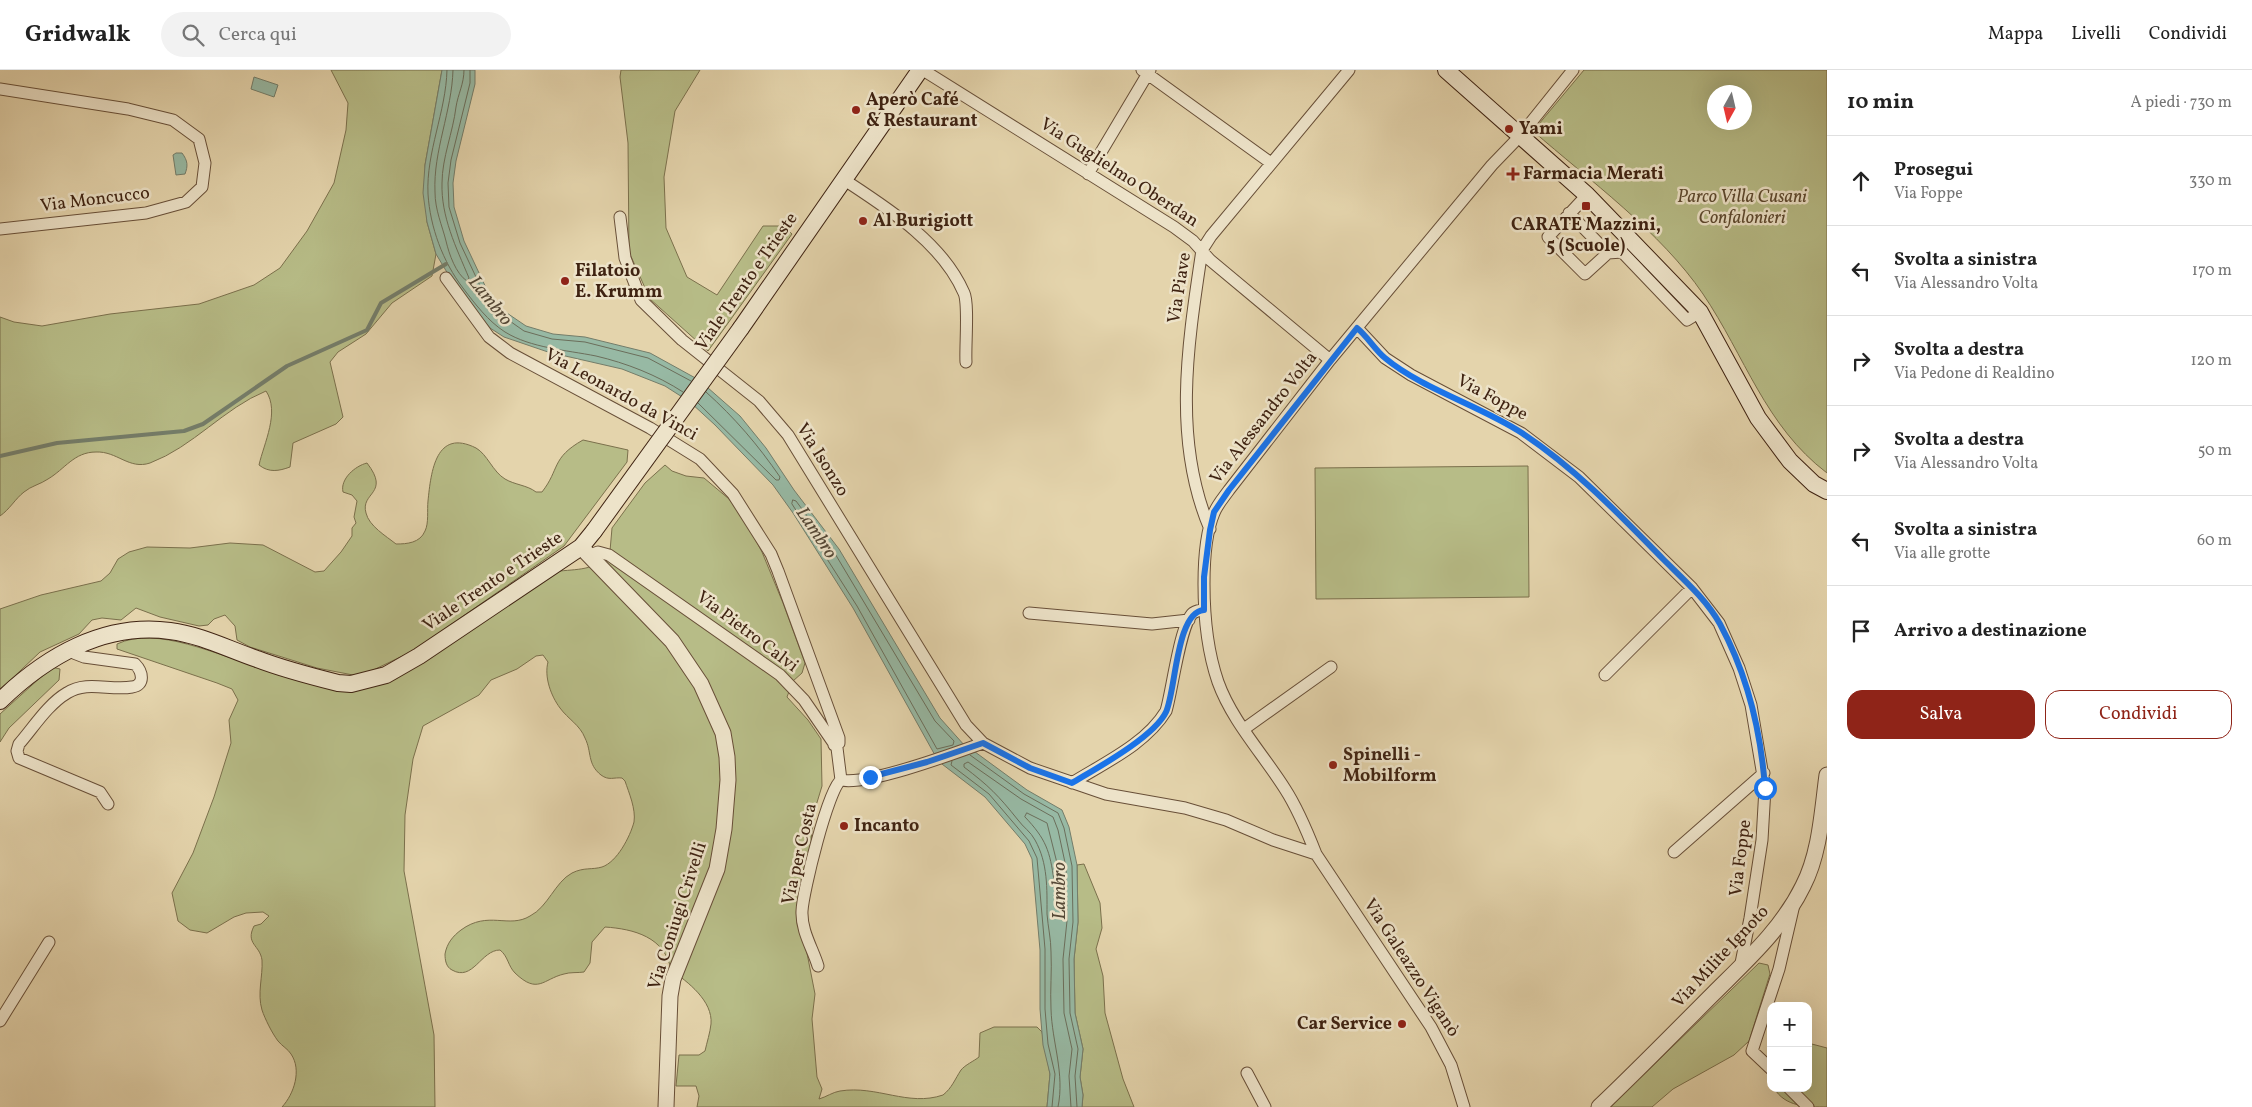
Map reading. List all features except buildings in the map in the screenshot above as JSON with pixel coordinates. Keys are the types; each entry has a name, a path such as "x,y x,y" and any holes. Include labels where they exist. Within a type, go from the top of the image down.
{"main road":[{"name":"Viale Trento e Trieste","path":"0,701 18,683 66,650 93,639 128,630 170,630 207,639 256,659 311,676 338,683 364,682 386,676 586,551 594,531 741,328 843,179 922,70"},
{"path":"1446,70 1587,195 1700,312 1758,418 1790,461 1814,484 1827,491"}],"street":[{"name":"Via Guglielmo Oberdan","path":"922,70 1174,227 1202,250 1210,260 1330,360"},
{"name":"Via Piave","path":"1210,530 1199,505 1185,426 1187,363 1202,250 1211,236 1349,70"},
{"name":"Via Alessandro Volta","path":"1316,854 1302,820 1285,789 1229,707 1218,683 1210,656 1204,610 1204,577 1214,512 1330,360 1492,165 1520,136 1572,70"},
{"path":"1088,174 1147,72 1271,163"},
{"name":"Via Moncucco","path":"0,89 128,109 173,120 199,139 205,164 202,187 186,202 146,213 0,229"},
{"path":"843,179 924,238 943,260 965,295 966,362"},
{"path":"1587,195 1548,237 1585,274 1608,252 1622,252 1687,320 1700,312"},
{"path":"1569,213 1608,252"},
{"name":"Via Isonzo","path":"620,217 625,258 642,300 682,340 758,401 788,435 966,725 983,743"},
{"name":"Via Leonardo da Vinci","path":"446,278 489,337 535,367 650,428 700,459 733,494 771,554 778,571 839,738 839,743 834,745"},
{"name":"Via Foppe","path":"1357,328 1385,358 1411,375 1521,433 1557,459 1614,510 1692,588 1719,623 1739,668 1751,705 1764,773 1762,840 1740,968"},
{"name":"Via Pietro Calvi","path":"586,551 610,556 780,675 804,700 837,748 841,780"},
{"name":"Via Coniugi Crivelli","path":"586,551 672,641 701,684 723,733 727,757 728,780 724,829 717,869 673,979 670,996 666,1107"},
{"path":"1605,674 1692,588"},
{"path":"1072,783 1140,739 1162,719 1166,712 1182,639 1189,620 1194,613 1204,610"},
{"path":"1029,613 1152,624 1189,620"},
{"path":"66,650 84,657 135,664 141,670 140,683 134,687 78,688 67,693 19,744 18,758 100,792 108,804"},
{"path":"1244,729 1331,667"},
{"path":"841,780 850,782 937,759 983,743 1030,768 1072,783 1106,794 1185,808 1226,820 1273,840 1316,854"},
{"path":"1674,852 1764,773"},
{"name":"Via Milite Ignoto","path":"1599,1107 1740,968 1773,931 1794,902 1804,886 1813,858 1827,775"},
{"name":"Via per Costa","path":"818,966 809,944 802,913 815,851 832,796 837,783 841,780"},
{"name":"Via Galeazzo Viganò","path":"1316,854 1431,1027 1451,1065 1464,1107"},
{"path":"1767,1065 1752,1050 1779,969 1794,902"},
{"path":"0,1021 49,942"},
{"path":"1247,1074 1265,1107"},
{"path":"1793,1092 1808,1107"}],"green space":[{"path":"331,70 442,70 425,165 427,222 436,254 432,276 392,303 366,334 338,352 330,362 343,417 336,424 293,443 290,467 278,470 267,469 259,465 270,428 272,408 266,391 236,407 195,438 166,456 150,463 136,464 103,452 82,455 48,479 27,490 0,516 0,317 14,322 42,326 110,314 199,304 254,285 280,268 307,231 334,183 346,130 348,103"},
{"path":"621,70 700,70 675,111 664,177 666,228 687,277 717,295 763,226 784,226 792,234 708,351 650,299 629,252 628,143 620,77"},
{"name":"Parco Villa Cusani Confalonieri","path":"1584,70 1827,70 1827,473 1787,434 1758,389 1718,318 1686,271 1646,228 1533,131"},
{"path":"583,440 628,450 627,462 564,546 413,651 367,673 353,675 317,668 250,647 237,640 235,626 225,615 214,619 208,625 199,626 160,617 136,608 121,620 102,618 92,620 79,634 40,652 0,690 0,609 41,595 101,581 110,573 118,559 129,552 147,547 190,548 230,543 263,545 315,572 324,571 352,536 352,528 356,523 354,517 357,501 352,495 343,492 343,487 349,474 362,465 367,463 374,473 376,481 376,487 365,506 368,518 378,530 396,544 404,544 417,540 425,531 431,477 438,456 444,448 452,444 463,443 476,448 505,479 536,492 542,492 561,458 573,446"},
{"path":"665,465 672,471 686,476 704,478 729,499 743,517 762,552 805,663 802,673 793,681 787,697 808,720 821,739 822,786 815,809 807,871 805,943 815,994 812,1019 817,1077 822,1089 819,1099 837,1092 854,1090 917,1099 943,1095 961,1070 979,1057 980,1033 994,1027 1037,1027 1042,1032 1050,1074 1047,1107 697,1107 699,1096 696,1086 676,1086 679,1055 699,1055 705,1051 711,1027 711,1016 704,1000 685,980 671,970 668,959 662,950 647,937 627,930 605,927 592,942 590,963 584,972 564,974 540,984 529,983 523,980 515,973 500,950 493,951 466,972 459,973 450,969 446,963 445,954 449,943 458,932 480,921 514,921 530,916 542,907 566,877 580,870 602,867 613,860 626,842 634,822 633,806 625,781 622,778 604,777 594,767 583,733 563,712 554,698 547,674 548,662 543,655 536,656 517,669 491,680 479,695 423,726 413,759 405,815 404,871 434,1035 435,1107 282,1107 293,1089 296,1067 291,1054 276,1038 262,1010 260,997 262,960 251,937 254,926 261,924 269,916 263,912 246,913 234,917 207,933 190,930 178,921 172,893 193,853 214,797 231,743 229,720 238,700 232,689 117,649 117,644 133,639 169,640 257,666 358,688 560,571 575,570 600,562 610,551 612,528 645,483"},
{"path":"1528,466 1529,597 1316,599 1315,468"},
{"path":"52,667 60,669 59,680 9,728 0,742 0,714"},
{"path":"1084,864 1100,903 1102,928 1096,949 1103,976 1105,1013 1123,1079 1134,1107 1082,1107 1083,1095 1080,1077 1083,1049 1075,1013 1074,959 1078,922 1077,865"},
{"path":"1759,963 1768,965 1770,974 1749,1041 1734,1055 1673,1089 1652,1107 1610,1107"},
{"path":"1812,1044 1827,1048 1827,1107 1797,1105 1784,1099 1777,1092 1812,1092"}],"water":[{"name":"Lambro","path":"442,70 475,70 475,84 456,161 453,183 454,207 464,241 488,292 501,309 526,326 553,334 585,337 650,353 699,380 740,416 766,448 794,490 839,549 940,718 965,746 936,757 853,608 793,513 773,485 690,402 665,386 622,369 548,352 504,337 490,328 454,284 436,254 427,222 423,193 425,165"},
{"path":"254,77 278,85 274,97 251,89"},
{"path":"182,153 186,161 185,174 176,175 173,155"},
{"name":"Lambro","path":"971,749 1027,790 1062,810 1069,827 1077,865 1078,922 1074,959 1075,1013 1083,1049 1080,1077 1083,1095 1082,1107 1047,1107 1050,1074 1043,1045 1040,1009 1040,950 1032,859 1025,844 985,797 938,761"}],"waterway":[{"path":"0,456 57,443 184,431 203,424 287,366 367,330 381,303 446,264"}],"place":[{"name":"Aperò Café & Restaurant","path":"856,110"},
{"name":"Yami","path":"1509,129"},
{"name":"Farmacia Merati","path":"1513,174"},
{"name":"CARATE Mazzini, 5 (Scuole)","path":"1586,206"},
{"name":"Al Burigiott","path":"863,221"},
{"name":"Filatoio E. Krumm","path":"565,281"},
{"name":"Spinelli - Mobilform","path":"1333,765"},
{"name":"Incanto","path":"844,826"},
{"name":"Car Service","path":"1402,1024"}],"route":[{"path":"870,777 927,762 983,743 1030,768 1072,783 1113,758 1156,726 1166,712 1182,639 1190,617 1200,610 1204,610 1206,554 1214,512 1330,360 1357,328 1385,358 1411,375 1521,433 1579,476 1692,588 1719,623 1739,668 1751,705 1758,736 1765,788"}]}
